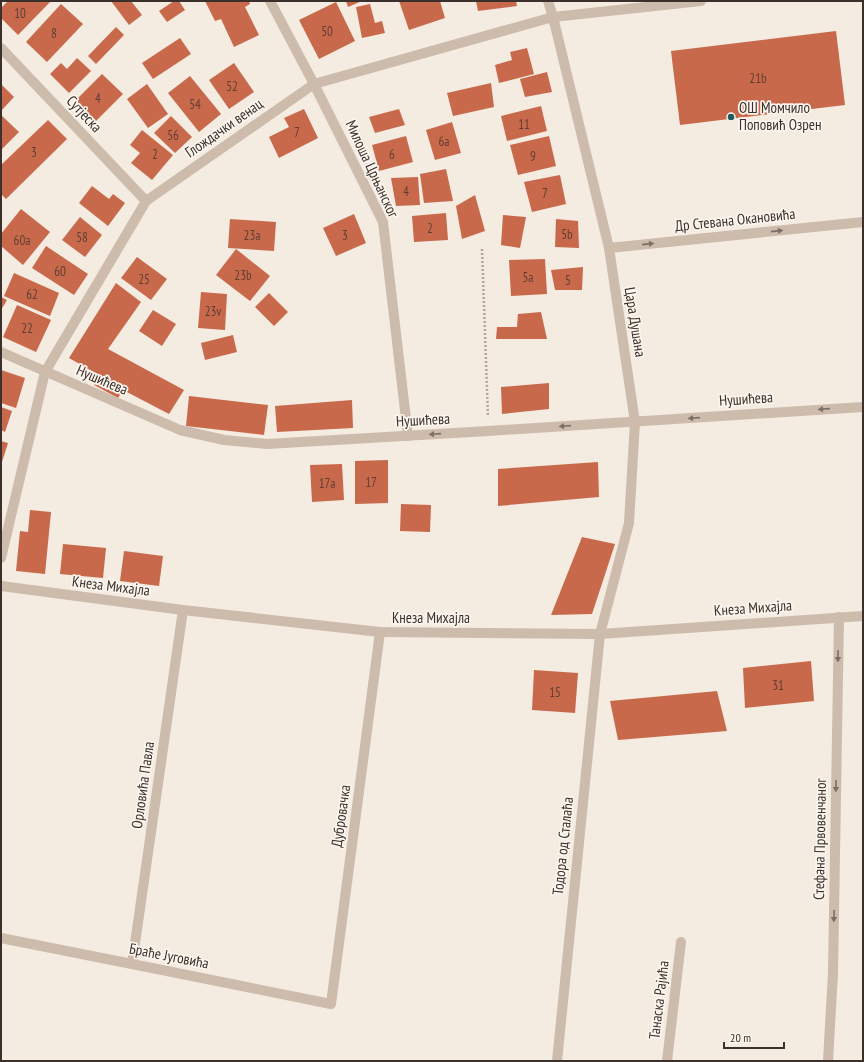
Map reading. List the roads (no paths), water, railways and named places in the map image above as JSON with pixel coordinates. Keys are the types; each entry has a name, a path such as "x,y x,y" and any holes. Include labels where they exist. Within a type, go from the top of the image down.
{"street":[{"name":"Милоша Црњанског","path":"270,1 314,84 383,222 408,436"},
{"name":"Цара Душана","path":"548,1 609,248 635,422 629,523 600,634"},
{"name":"Цара Душана","path":"552,1 553,17"},
{"name":"Глождачки венац","path":"1,558 45,372 146,201 314,84 553,17 701,1"},
{"name":"Сутјеска","path":"1,48 146,201"},
{"name":"Др Стевана Окановића","path":"609,248 863,222"},
{"name":"Нушићева","path":"1,352 180,430 224,440 267,444 863,407"},
{"name":"Кнеза Михајла","path":"1,586 183,610 380,632 600,634 863,616"},
{"name":"Орловића Павла","path":"132,964 183,610"},
{"name":"Стефана Првовенчаног","path":"828,1061 833,965 839,617"},
{"name":"Дубровачка","path":"331,1004 380,632"},
{"name":"Тодора од Сталаћа","path":"557,1061 600,634"},
{"name":"Браће Југовића","path":"1,938 331,1004"},
{"name":"Танаска Рајића","path":"667,1061 681,942"}],"place":[{"name":"ОШ Момчило Поповић Озрен","path":"731,117"}]}
